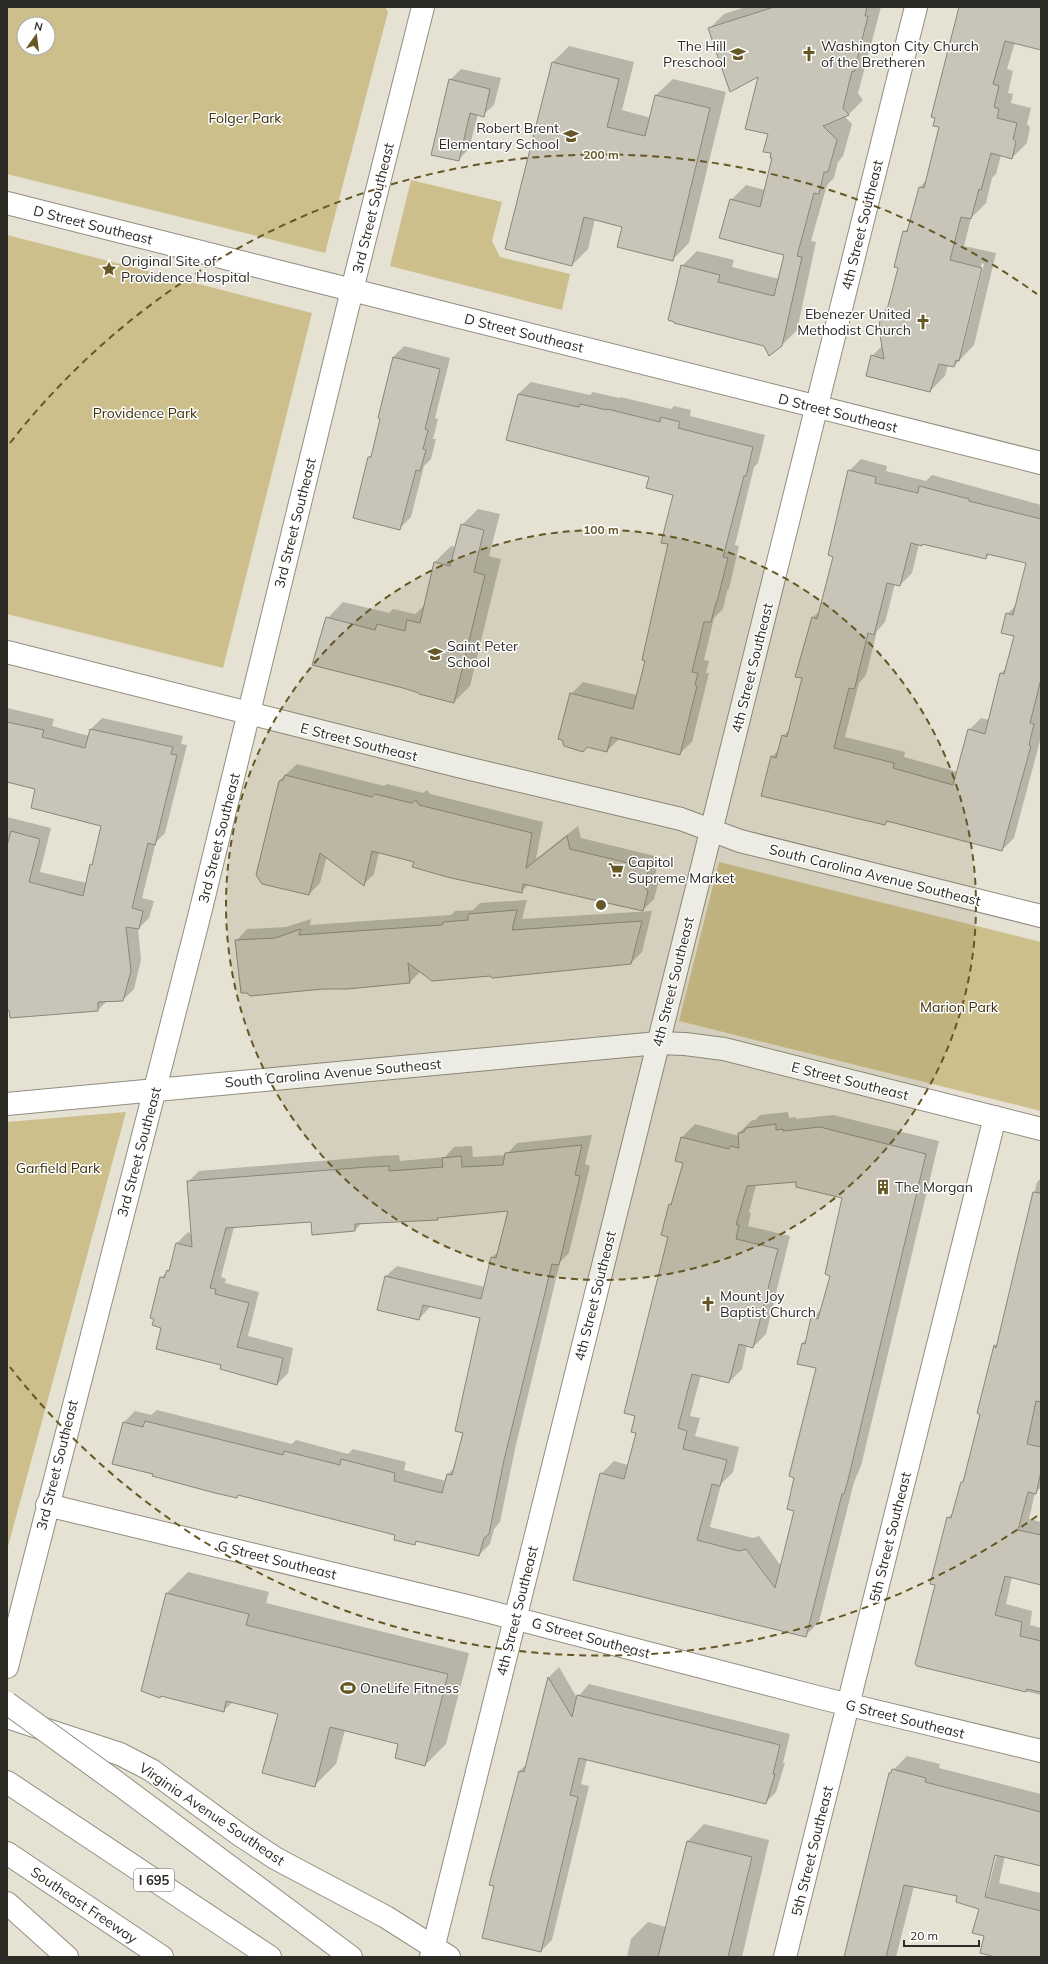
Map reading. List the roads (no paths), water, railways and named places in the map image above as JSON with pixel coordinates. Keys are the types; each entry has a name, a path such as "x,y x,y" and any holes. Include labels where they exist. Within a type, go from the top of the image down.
{"main road":[{"name":"3rd Street Southeast","path":"7,1666 226,809 352,290 423,7"},
{"name":"4th Street Southeast","path":"438,1953 515,1618 916,7"},
{"name":"D Street Southeast","path":"7,203 1041,463"},
{"name":"E Street Southeast","path":"7,652 248,714 681,819 711,831"},
{"name":"South Carolina Avenue Southeast","path":"711,831 740,841 1041,916"},
{"name":"E Street Southeast","path":"658,1043 685,1044 724,1049 1041,1129"},
{"name":"South Carolina Avenue Southeast","path":"7,1104 658,1043"},
{"name":"5th Street Southeast","path":"785,1957 995,1117"},
{"name":"G Street Southeast","path":"47,1505 515,1618 848,1705 1041,1752"},
{"path":"7,1703 351,1957"},
{"name":"Virginia Avenue Southeast","path":"7,1717 120,1754 151,1770 275,1858 386,1917 438,1953"},
{"name":"I 695","path":"7,1782 270,1957"},
{"name":"Southeast Freeway","path":"14,1858 162,1957"},
{"path":"8,1904 67,1957"}],"place":[{"name":"The Hill Preschool","path":"738,54"},
{"name":"Washington City Church of the Bretheren","path":"809,54"},
{"name":"Robert Brent Elementary School","path":"571,136"},
{"name":"Original Site of Providence Hospital","path":"109,269"},
{"name":"Ebenezer United Methodist Church","path":"923,322"},
{"name":"Saint Peter School","path":"435,654"},
{"name":"Capitol Supreme Market","path":"616,870"},
{"name":"The Morgan","path":"883,1187"},
{"name":"Mount Joy Baptist Church","path":"708,1304"},
{"name":"OneLife Fitness","path":"348,1688"}],"park label":[{"name":"Folger Park","path":"245,118"},
{"name":"Providence Park","path":"145,413"},
{"name":"Marion Park","path":"959,1007"},
{"name":"Garfield Park","path":"58,1168"}]}
